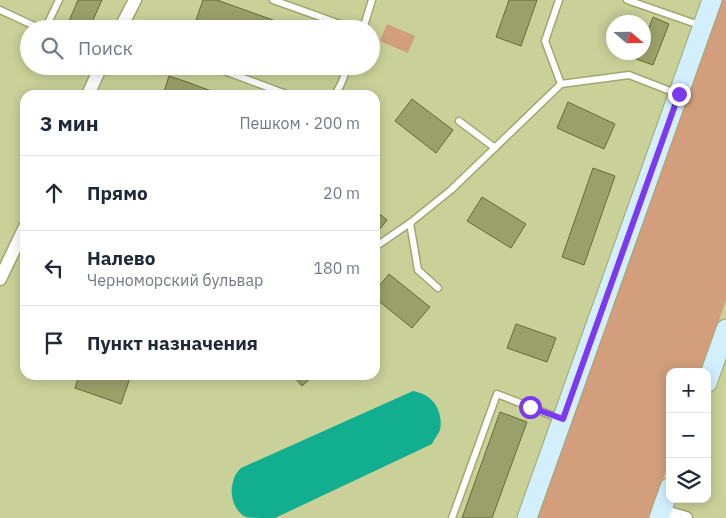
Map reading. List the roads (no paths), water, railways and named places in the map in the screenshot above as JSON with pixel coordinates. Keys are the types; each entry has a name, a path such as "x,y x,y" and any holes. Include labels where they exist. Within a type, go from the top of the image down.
{"street":[{"path":"124,20 134,0"},
{"path":"527,518 712,0"},
{"path":"90,90 98,75"},
{"path":"0,279 20,237"},
{"path":"711,375 719,358 726,329"},
{"path":"666,498 660,514 686,518"}],"lane":[{"path":"48,20 59,0"},
{"path":"273,0 329,20"},
{"path":"365,20 372,0"},
{"path":"559,0 544,41 561,84"},
{"path":"627,0 703,27"},
{"path":"0,10 23,20"},
{"path":"236,75 276,90"},
{"path":"338,90 344,75"},
{"path":"380,244 451,190 561,84 629,75 679,94"},
{"path":"459,121 495,148"},
{"path":"410,223 418,270 438,288"},
{"path":"452,518 497,394 563,419"}],"water":[{"path":"413,391 433,401 440,415 440,430 432,444 275,518 246,517 238,511 233,502 232,487 235,476 241,468"}]}
